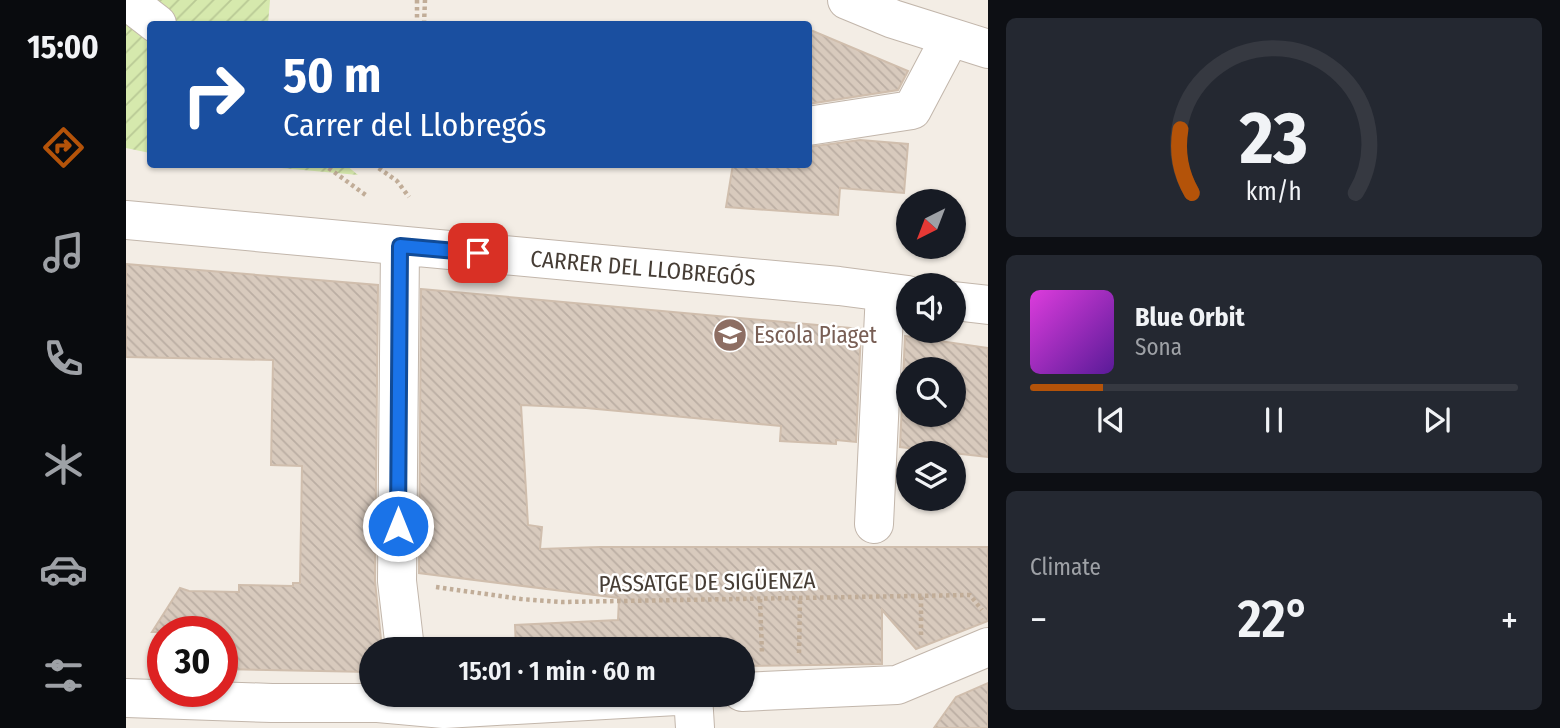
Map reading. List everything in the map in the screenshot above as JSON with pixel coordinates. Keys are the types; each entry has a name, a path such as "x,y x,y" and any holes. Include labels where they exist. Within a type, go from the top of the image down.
{"street":[{"path":"126,0 153,21"},
{"path":"847,0 893,19 988,49"},
{"path":"812,125 912,110 950,38"},
{"name":"CARRER DEL LLOBREGÓS","path":"126,220 896,293"},
{"path":"400,246 397,582 404,637"},
{"path":"874,524 896,293"},
{"path":"966,302 988,305"},
{"path":"755,691 897,685 988,647"},
{"path":"126,698 272,703 378,703 406,710 480,707"},
{"path":"694,707 695,728"}],"path":[{"path":"417,0 417,21"},
{"path":"424,21 425,0"},
{"path":"328,168 367,196"},
{"path":"379,168 397,181 409,197"},
{"name":"PASSATGE DE SIGÜENZA","path":"431,586 521,600 562,602 970,595 988,617"},
{"path":"921,597 921,645"},
{"path":"760,599 762,660"},
{"path":"799,659 800,599"}],"green space":[{"path":"126,0 270,0 268,21 147,21 147,152 126,148"},
{"path":"281,168 350,168 358,175"}],"building":[{"path":"812,31 908,71 898,90 812,103"},
{"path":"860,140 908,144 904,189 896,189 896,192 840,188 838,215 726,207 732,168 812,168 812,146"},
{"path":"126,264 378,285 375,581 381,637 359,637 359,672 238,669 238,616 162,616 180,588 189,591 239,592 239,585 293,586 293,583 300,583 302,466 271,465 273,360 126,357"},
{"path":"421,289 861,329 856,442 836,440 836,444 780,441 781,426 586,408 521,405 528,525 542,527 540,549 988,547 988,621 916,649 882,610 882,664 755,666 755,637 516,637 515,625 618,620 619,598 419,573"},
{"path":"905,343 953,343 988,348 988,457 966,454 966,441 900,441 901,427 966,427 966,357 904,357"},
{"path":"988,683 988,728 934,728 956,697"}],"place":[{"name":"Escola Piaget","path":"730,335"}],"route":[{"path":"398,526 400,246 478,253"}]}
